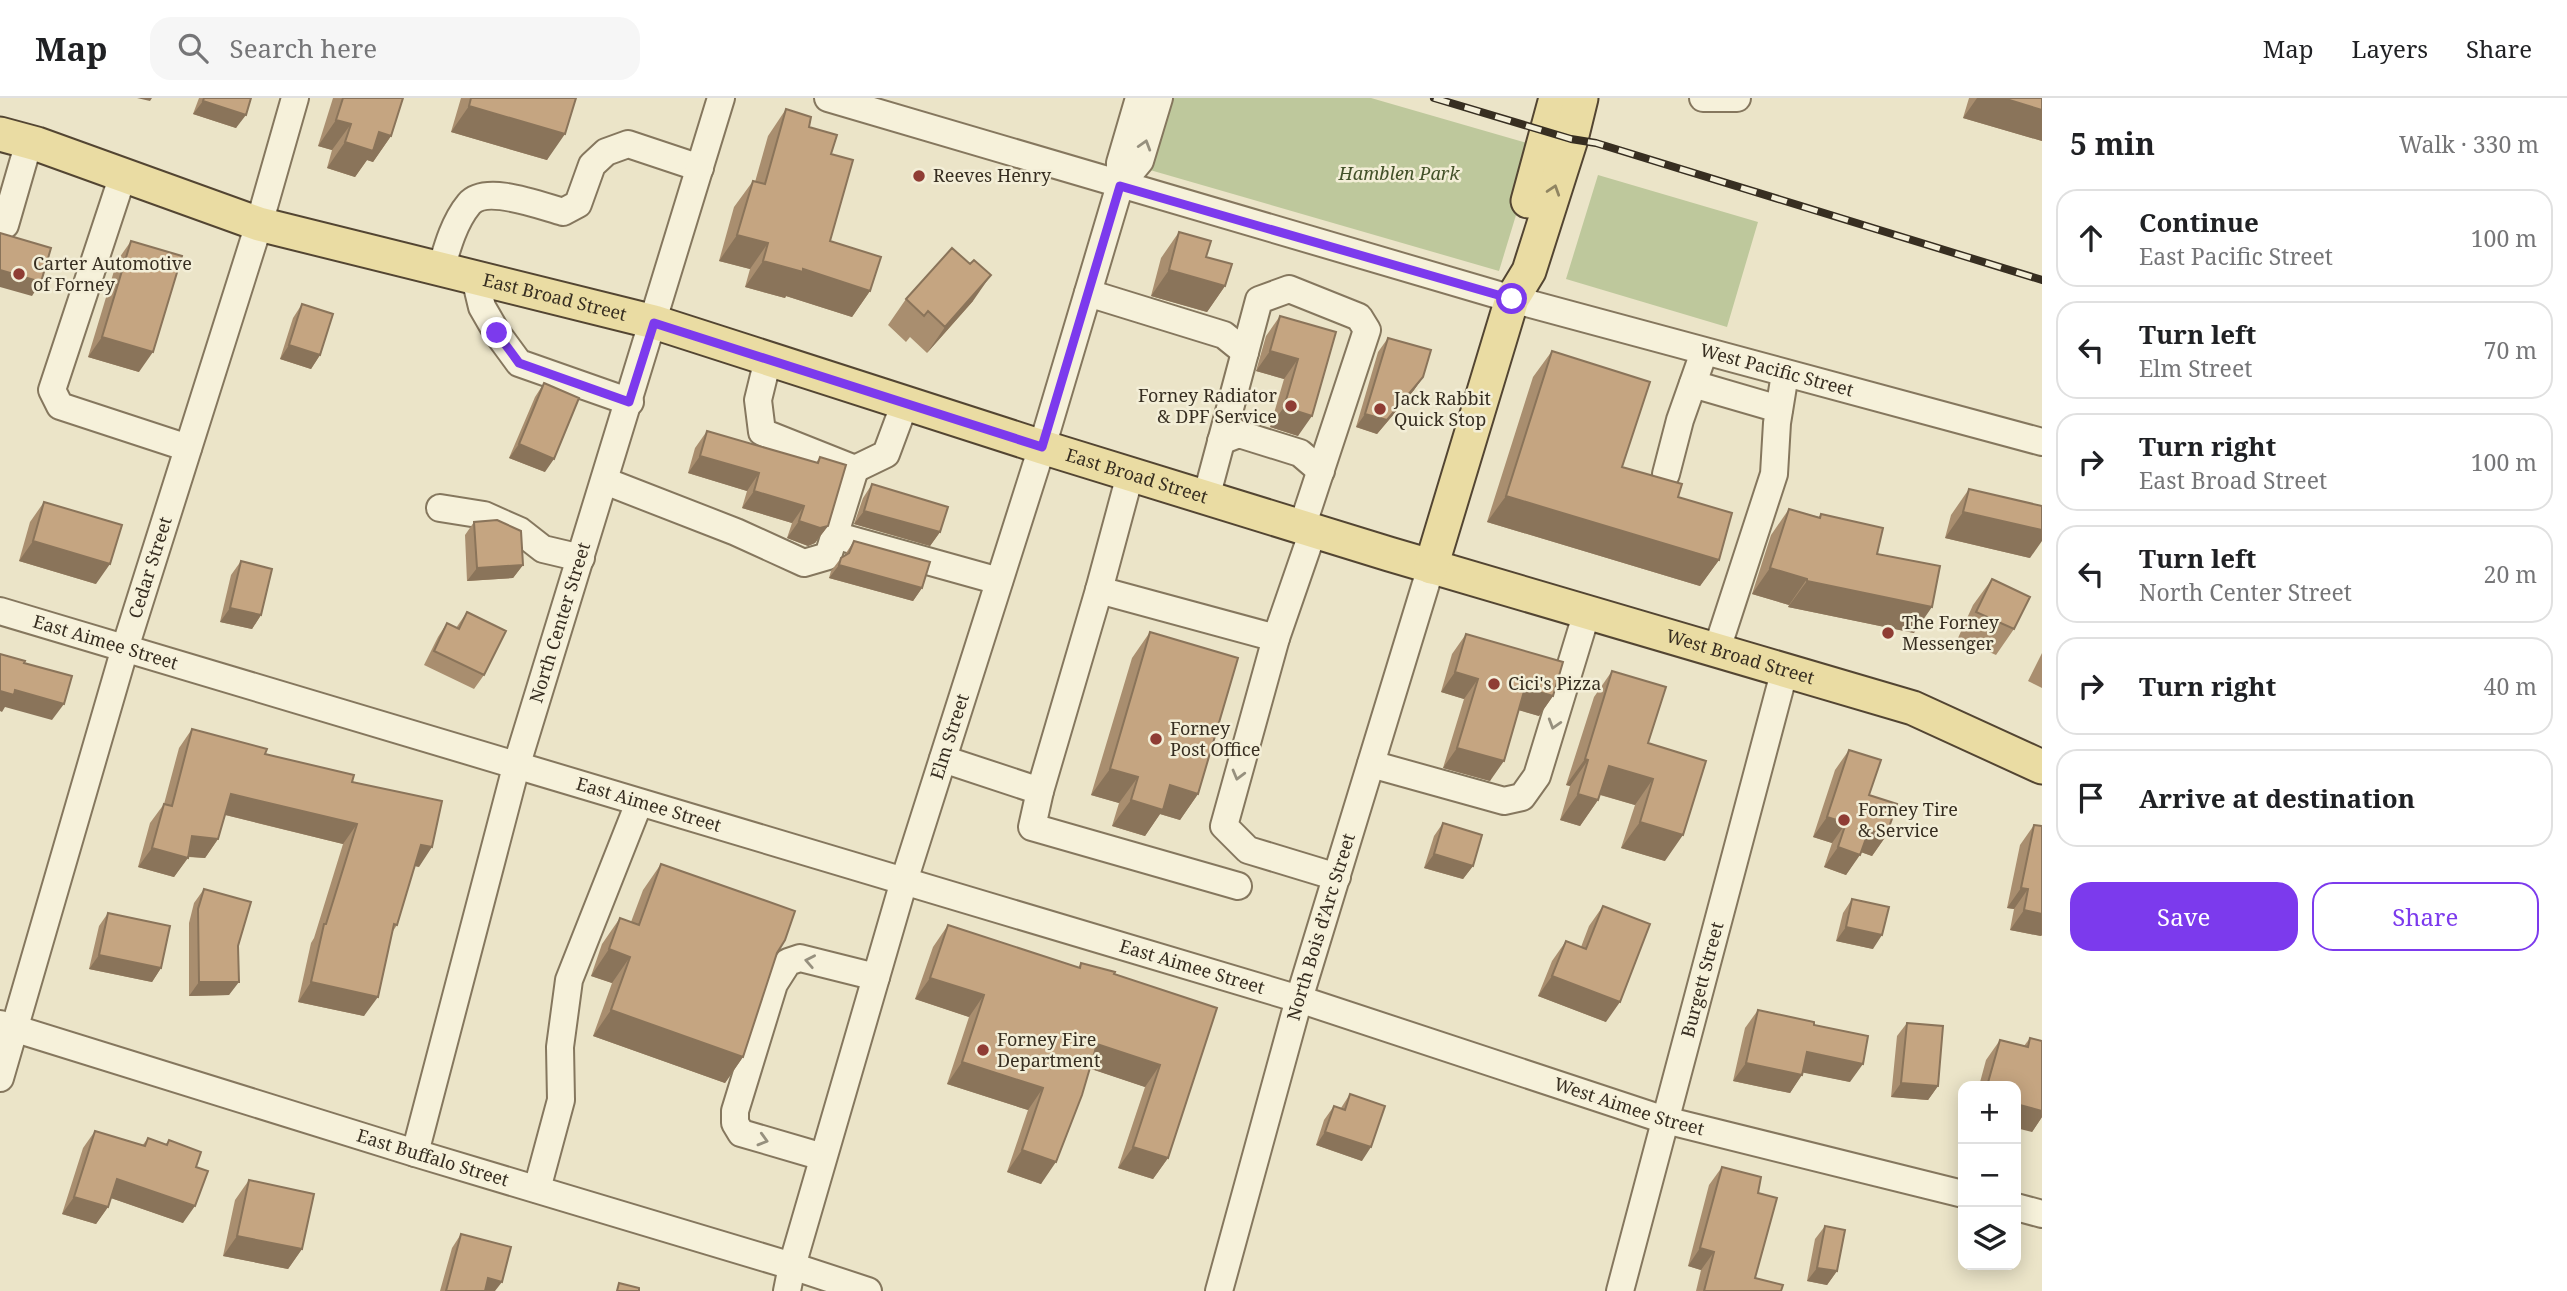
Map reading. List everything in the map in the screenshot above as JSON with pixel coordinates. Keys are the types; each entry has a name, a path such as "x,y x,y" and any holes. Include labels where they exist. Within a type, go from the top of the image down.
{"main road":[{"path":"1556,98 1560,135"},
{"path":"1431,567 1512,299 1508,270 1560,135 1581,98"},
{"name":"East Broad Street","path":"15,138 259,224 654,323 1130,475 1431,567"},
{"name":"West Broad Street","path":"1431,567 1913,708 2042,767"}],"street":[{"name":"Cedar Street","path":"0,1078 7,1026 259,224 295,98"},
{"name":"North Center Street","path":"415,1153 516,767 721,98"},
{"name":"West Pacific Street","path":"828,98 1120,186 1512,299 2042,442"},
{"name":"Elm Street","path":"789,1278 904,881 1042,447 1120,186 1120,163 1139,98"},
{"name":"Elm Street","path":"1120,186 1140,161 1159,98"},
{"path":"1703,98 1737,98"},
{"path":"5,225 15,138"},
{"path":"441,269 450,238 470,203 482,197 498,195 563,212 578,204 592,165 606,152 628,144 700,168"},
{"path":"122,175 52,390 60,406 188,448"},
{"path":"475,278 482,307 519,363 629,402"},
{"path":"1206,498 1259,300 1289,289 1359,317 1367,330 1321,471 1224,826 1248,850 1337,877"},
{"path":"1088,292 1224,335 1245,352"},
{"path":"1666,474 1680,420 1704,352"},
{"path":"768,359 758,400 762,432 855,469"},
{"path":"1717,649 1774,474 1779,409 1785,374"},
{"path":"1693,384 1779,409"},
{"path":"605,481 736,532 804,563 828,556 855,469 886,454 905,403"},
{"path":"1221,441 1238,434 1300,453 1321,471"},
{"path":"1130,475 1032,827 1238,886"},
{"path":"440,508 484,515 520,531 543,548 581,558"},
{"path":"834,536 999,581"},
{"name":"North Bois d’Arc Street","path":"1219,1291 1299,999 1431,567"},
{"path":"1099,590 1276,638"},
{"name":"East Aimee Street","path":"0,611 1299,999"},
{"path":"1371,764 1504,802 1522,797 1537,776 1587,612"},
{"name":"Burgett Street","path":"1620,1291 1785,669"},
{"path":"943,759 1040,791"},
{"path":"537,1189 561,1100 560,1047 569,980 639,803"},
{"path":"823,1157 741,1133 735,1123 736,1111 774,984 788,962 800,958 876,977"},
{"name":"West Aimee Street","path":"1299,999 1665,1120 1958,1193"},
{"name":"East Buffalo Street","path":"7,1026 537,1189 789,1278 868,1291"},
{"path":"2021,1208 2042,1214"}],"green space":[{"name":"Hamblen Park","path":"1171,98 1371,98 1537,146 1499,271 1150,170"},
{"path":"1598,175 1758,222 1727,327 1566,279"}],"building":[{"path":"204,98 251,98 246,115 203,101"},
{"path":"343,98 403,98 391,136 379,132 373,151 345,142 351,124 336,120"},
{"path":"471,98 576,98 565,134 469,106"},
{"path":"2003,98 2042,98 2042,110"},
{"path":"786,109 811,117 809,127 837,135 831,154 853,160 830,241 881,257 870,291 803,269 803,272 763,261 768,243 737,235 753,181 765,184"},
{"path":"1179,232 1211,241 1206,257 1232,264 1225,286 1169,270"},
{"path":"0,233 51,248 41,282 0,270"},
{"path":"131,241 182,256 153,352 102,337"},
{"path":"952,248 970,264 974,260 991,275 945,327 928,311 924,316 906,299"},
{"path":"302,304 333,314 320,355 289,345"},
{"path":"1280,316 1336,332 1312,416 1284,407 1298,359 1270,351"},
{"name":"Jack Rabbit Quick Stop","path":"1388,338 1431,350 1423,377 1387,420 1365,414"},
{"path":"1552,351 1650,382 1622,467 1682,484 1678,497 1732,513 1719,560 1506,496"},
{"path":"544,383 579,398 554,459 519,444"},
{"path":"707,431 818,463 820,457 846,465 828,526 820,528 799,521 804,506 754,491 759,473 700,456"},
{"path":"872,484 948,507 940,532 864,511"},
{"path":"1969,489 2042,506 2042,530 1963,512"},
{"path":"44,502 122,525 110,564 33,541"},
{"path":"1789,509 1820,518 1821,514 1883,528 1877,554 1940,566 1932,607 1807,581 1770,568"},
{"path":"497,520 521,531 523,565 477,568 474,522"},
{"path":"854,541 930,562 922,588 839,565 841,558 849,553"},
{"path":"241,561 272,569 261,615 230,608"},
{"path":"1992,579 2030,597 2014,629 1976,612"},
{"path":"467,612 506,631 484,675 434,651 447,623 459,629"},
{"name":"Forney Post Office","path":"1150,632 1238,658 1198,794 1170,785 1163,810 1131,800 1138,777 1110,769"},
{"path":"1466,634 1563,662 1553,696 1525,688 1504,761 1457,748 1478,679 1455,672"},
{"path":"0,654 72,676 64,704 15,690 14,695 0,691"},
{"path":"1612,671 1666,687 1648,743 1706,761 1683,835 1640,822 1653,779 1609,766 1598,800 1578,794 1588,760 1585,759"},
{"path":"192,729 267,749 265,754 354,775 352,782 442,801 432,847 421,845 397,925 394,924 378,997 311,982 324,924 357,824 231,794 218,839 192,836 188,858 152,848 164,804 172,806"},
{"path":"1849,750 1881,760 1869,795 1897,804 1886,836 1869,830 1860,855 1838,847 1846,823 1827,817"},
{"path":"1443,823 1482,835 1473,866 1434,854"},
{"path":"2034,825 2042,826 2042,914 2024,910 2028,889 2021,888"},
{"path":"661,864 795,911 785,940 777,953 743,1057 611,1010 630,957 609,949 620,918 639,925"},
{"path":"204,889 251,902 238,946 239,982 199,982 198,909"},
{"path":"1852,899 1889,907 1882,935 1846,927"},
{"path":"1603,906 1650,924 1620,1002 1552,976 1566,941 1586,949"},
{"path":"108,913 170,926 161,968 99,955"},
{"path":"948,925 1080,968 1081,963 1115,972 1114,974 1217,1008 1168,1158 1133,1147 1160,1065 1097,1044 1082,1095 1056,1162 1022,1150 1043,1088 962,1062 984,995 930,978"},
{"path":"1758,1010 1868,1036 1863,1064 1807,1052 1802,1075 1746,1063"},
{"path":"1907,1023 1943,1026 1938,1086 1901,1083"},
{"path":"2030,1038 2042,1041 2042,1111 2021,1105 2021,1081 1988,1081 2000,1040 2028,1047"},
{"path":"1350,1094 1385,1106 1371,1147 1325,1132 1334,1106 1345,1110"},
{"path":"95,1131 145,1146 148,1138 167,1145 169,1140 201,1152 196,1167 208,1171 195,1206 117,1179 108,1207 74,1197"},
{"path":"1722,1167 1761,1177 1758,1193 1777,1198 1755,1278 1783,1285 1781,1291 1704,1291 1714,1252 1700,1248"},
{"path":"249,1180 314,1194 302,1249 237,1236"},
{"path":"1825,1226 1845,1230 1837,1271 1817,1268"},
{"path":"461,1234 511,1247 502,1282 488,1278 485,1291 446,1291"},
{"path":"619,1283 639,1288 639,1291 617,1291"}],"railway":[{"path":"1434,98 1571,139 1596,143 2042,280"}],"place":[{"name":"Reeves Henry","path":"919,176"},
{"name":"Carter Automotive of Forney","path":"19,274"},
{"name":"Forney Radiator & DPF Service","path":"1291,406"},
{"name":"Jack Rabbit Quick Stop","path":"1380,409"},
{"name":"The Forney Messenger","path":"1888,633"},
{"name":"Cici's Pizza","path":"1494,684"},
{"name":"Forney Post Office","path":"1156,739"},
{"name":"Forney Tire & Service","path":"1844,820"},
{"name":"Forney Fire Department","path":"983,1050"}],"route":[{"path":"497,333 519,363 629,402 654,323 1042,447 1120,186 1512,299"}]}
